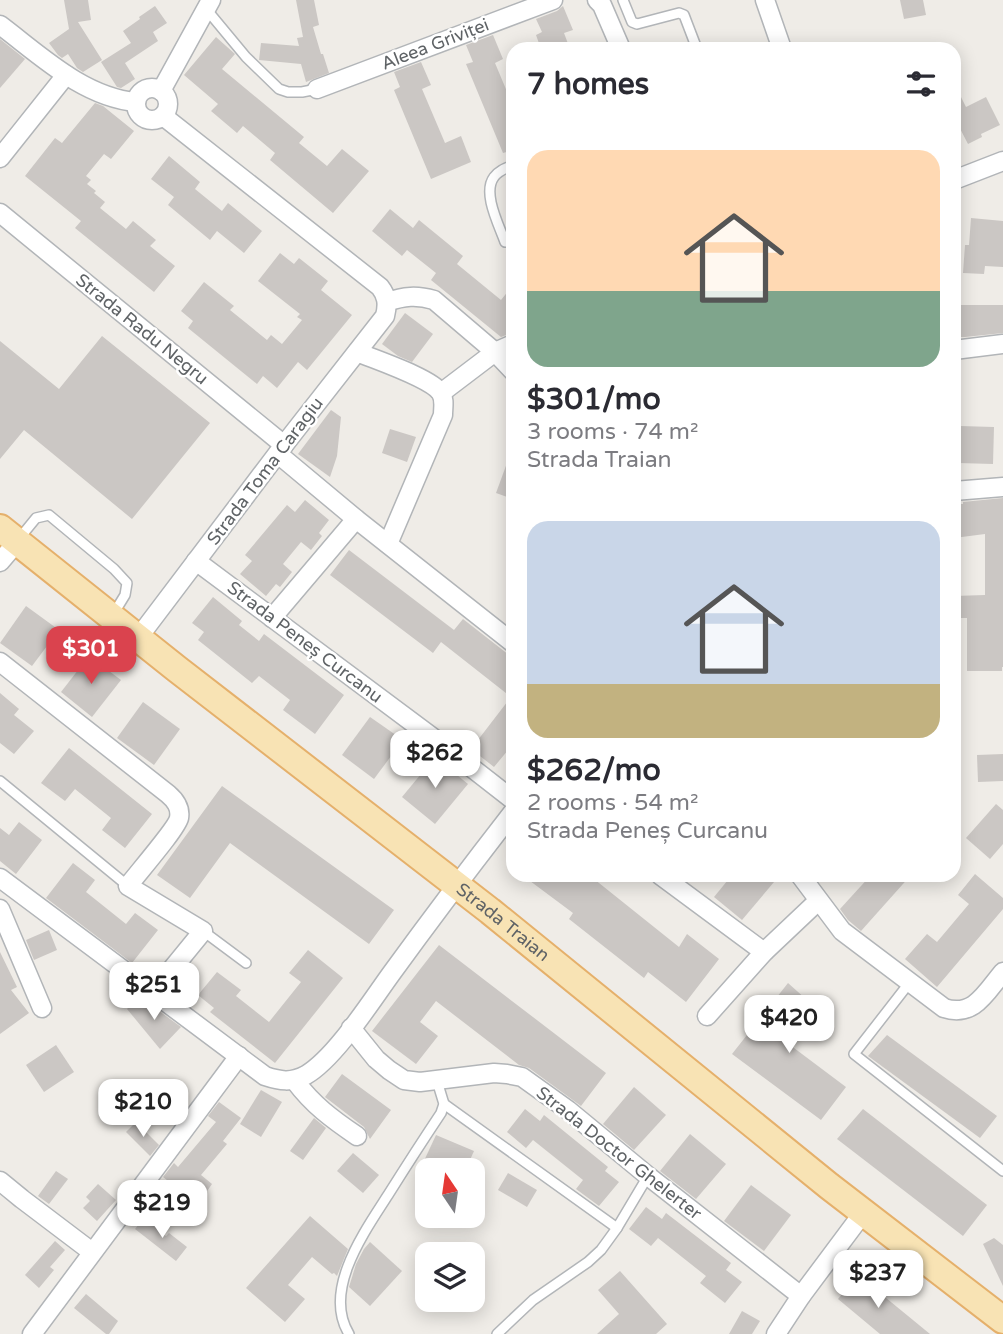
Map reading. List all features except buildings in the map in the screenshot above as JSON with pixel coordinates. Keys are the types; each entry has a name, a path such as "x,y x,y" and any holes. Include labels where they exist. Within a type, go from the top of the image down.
{"main road":[{"name":"Strada Traian","path":"8,535 456,885 863,1213 1003,1320"}],"street":[{"name":"Aleea Griviței","path":"317,89 553,0"},
{"path":"597,0 602,5 618,42"},
{"path":"765,0 776,42"},
{"path":"161,91 209,5"},
{"path":"0,25 66,75 120,101 136,102"},
{"path":"0,158 66,75"},
{"path":"150,88 161,91 168,106 163,116 154,120 144,119 137,112 137,97 150,88"},
{"path":"163,116 380,287 387,302 409,296 422,296 433,300 506,364"},
{"path":"961,177 1003,160"},
{"name":"Strada Radu Negru","path":"0,213 281,449"},
{"name":"Strada Toma Caragiu","path":"138,638 385,316 387,302"},
{"path":"961,349 1003,344"},
{"path":"441,393 495,352 506,347"},
{"path":"357,352 421,379 441,393 444,402 443,415 388,544"},
{"path":"281,449 356,519 506,637"},
{"path":"961,490 1003,487"},
{"path":"272,618 356,519"},
{"path":"0,562 8,535"},
{"name":"Strada Peneș Curcanu","path":"196,561 506,795"},
{"path":"0,662 174,800 178,808 178,822 128,886 203,931 154,991"},
{"path":"0,878 265,1076 280,1081 295,1081 322,1063 351,1028 506,822"},
{"path":"669,882 764,952"},
{"path":"805,882 842,931 944,1008 954,1012 974,1006 1003,972"},
{"path":"707,1016 764,952 818,901"},
{"path":"0,909 43,1008"},
{"name":"Strada Doctor Ghelerter","path":"351,1028 376,1059 404,1080 437,1081 494,1073 522,1077 568,1110 801,1296"},
{"path":"32,1334 239,1056"},
{"path":"295,1081 324,1113 357,1136"},
{"path":"0,1181 92,1252"},
{"path":"776,1334 863,1213"}],"lane":[{"path":"623,0 632,22 637,24 679,13 684,15 694,42"},
{"path":"209,5 246,57 279,89 288,92 317,89"},
{"path":"505,242 489,195 489,186 494,175 506,169"},
{"path":"8,535 36,518 49,515 127,583 125,595 111,617"},
{"path":"0,781 128,886"},
{"path":"203,931 246,963"},
{"path":"910,982 854,1054 1003,1171"},
{"path":"349,1334 342,1313 341,1297 345,1273 357,1245 441,1113 444,1104 437,1081"},
{"path":"444,1104 617,1228"},
{"path":"497,1334 534,1300 601,1250 648,1176"}]}
